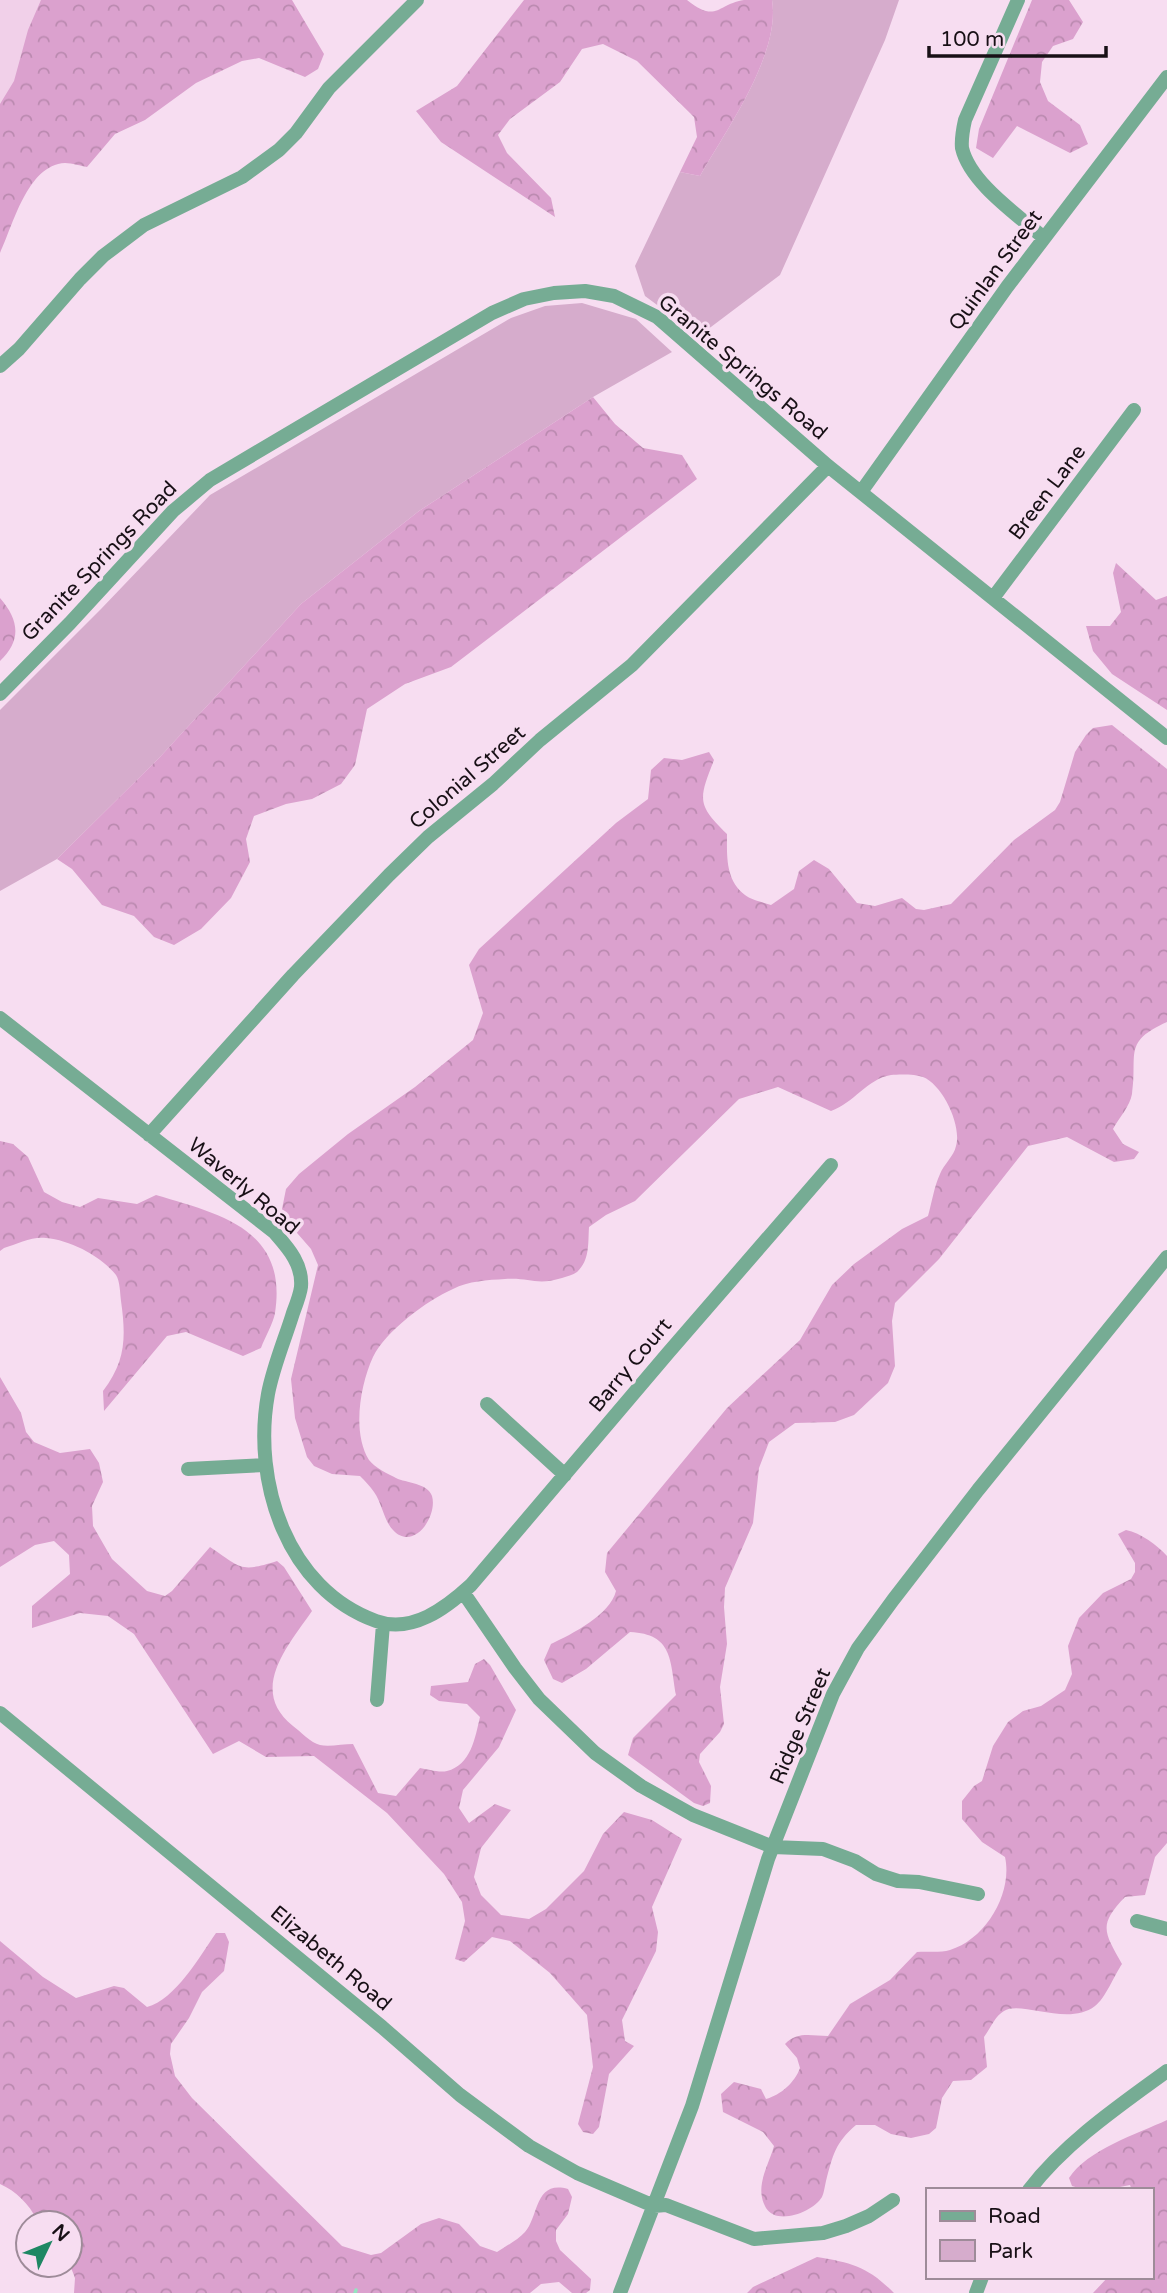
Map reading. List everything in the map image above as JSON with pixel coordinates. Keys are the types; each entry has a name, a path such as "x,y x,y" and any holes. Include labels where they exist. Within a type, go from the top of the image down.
{"street":[{"path":"0,366 19,349 80,279 113,249 144,225 242,177 279,150 296,133 328,88 417,0"},
{"path":"1018,0 965,120 961,139 976,176 1044,238"},
{"name":"Quinlan Street","path":"861,492 1044,238 1167,76"},
{"name":"Granite Springs Road","path":"0,694 191,495 210,480 492,313 524,299 585,291 614,296 657,317 828,466 1167,738"},
{"name":"Breen Lane","path":"993,598 1133,410"},
{"name":"Colonial Street","path":"149,1135 293,975 389,875 428,837 632,665 828,466"},
{"name":"Waverly Road","path":"0,1018 274,1232 297,1261 301,1288 268,1394 263,1446 276,1516 294,1550 315,1580 333,1598 360,1615 383,1624"},
{"name":"Barry Court","path":"463,1592 831,1166"},
{"name":"Ridge Street","path":"620,2293 692,2106 773,1847 833,1694 858,1648 978,1490 1167,1257"},
{"path":"487,1404 565,1475"},
{"path":"188,1469 265,1465"},
{"path":"377,1700 383,1624 406,1624 432,1615 463,1592 539,1699 595,1753 641,1786 693,1815 773,1847 823,1849 855,1861 876,1874 898,1881 919,1882 978,1894"},
{"name":"Elizabeth Road","path":"0,1713 361,2009 460,2095 529,2146 577,2173 654,2206 666,2205 754,2239 834,2230 869,2216 893,2200"},
{"path":"1137,1921 1167,1929"},
{"path":"1030,2188 1045,2168 1065,2150 1167,2071"}],"shaded area":[{"path":"0,0 65,0 0,148"}],"green space":[{"path":"41,0 292,0 324,54 318,69 305,77 259,58 242,61 196,83 145,120 115,134 87,167 65,163 52,166 31,185 0,253 0,104 14,81 28,30"},
{"path":"524,0 687,0 711,12 744,0 772,0 773,21 768,44 749,91 700,176 680,172 697,137 694,117 637,61 603,44 582,49 560,82 510,119 498,135 507,153 551,198 555,217 441,142 416,111 457,86"},
{"path":"772,0 899,0 885,40 780,275 699,336 645,296 635,266 680,172 700,176 749,91 768,44 773,21"},
{"path":"1032,0 1069,0 1083,22 1073,39 1053,46 1042,62 1040,82 1048,101 1080,125 1088,144 1070,153 1017,126 993,158 976,148 979,129"},
{"path":"582,303 636,319 672,352 593,397 419,511 301,604 159,758 57,859 0,891 0,710 210,495 511,318 545,306"},
{"path":"593,397 615,424 643,448 682,455 697,479 451,667 405,684 367,709 355,765 341,784 312,799 286,804 254,816 246,839 250,862 231,898 201,929 174,945 154,937 134,916 102,905 72,869 57,859 159,758 301,604 419,511"},
{"path":"1116,563 1156,600 1167,596 1167,710 1112,674 1093,651 1086,626 1110,626 1121,612 1113,573"},
{"path":"0,598 14,622 15,638 0,661"},
{"path":"1112,725 1167,769 1167,1022 1143,1036 1138,1043 1131,1098 1113,1129 1123,1144 1139,1152 1134,1159 1114,1162 1067,1137 1028,1146 939,1259 895,1303 892,1321 895,1366 888,1383 854,1415 835,1422 795,1423 769,1442 759,1468 753,1523 725,1588 727,1644 720,1687 724,1724 700,1754 699,1762 711,1786 710,1803 703,1806 694,1803 628,1755 633,1738 676,1695 670,1660 662,1644 644,1634 630,1632 586,1669 562,1683 553,1679 544,1660 551,1644 589,1623 606,1608 616,1591 605,1572 607,1553 727,1408 800,1340 832,1285 854,1264 902,1229 928,1216 938,1179 955,1150 957,1138 953,1117 944,1097 923,1077 903,1074 882,1077 847,1103 831,1111 778,1087 739,1099 635,1201 589,1227 586,1257 577,1272 545,1281 505,1279 465,1284 442,1294 397,1327 379,1347 368,1368 359,1423 364,1449 371,1463 396,1478 426,1488 432,1496 433,1504 428,1522 416,1534 408,1537 393,1530 377,1496 360,1476 332,1474 314,1466 307,1457 295,1418 291,1379 318,1265 311,1249 284,1218 282,1209 286,1189 299,1174 348,1134 415,1087 473,1040 483,1013 469,965 479,949 616,823 648,799 651,770 664,758 682,760 709,752 714,760 705,784 703,800 705,808 727,834 727,859 731,875 738,889 748,897 771,905 794,889 799,871 814,860 829,869 857,903 875,906 902,898 916,909 924,910 951,904 1014,840 1055,810 1060,802 1075,752 1086,735 1093,728"},
{"path":"0,1141 13,1144 28,1157 44,1192 62,1202 80,1207 98,1198 137,1204 156,1195 203,1210 244,1230 260,1244 271,1262 276,1285 275,1313 261,1348 243,1356 186,1332 167,1336 104,1411 103,1391 120,1359 124,1337 120,1287 116,1275 94,1255 55,1239 30,1239 0,1251"},
{"path":"0,1377 21,1413 26,1432 34,1442 60,1453 90,1449 99,1463 103,1482 92,1506 93,1526 112,1559 147,1591 165,1596 210,1547 241,1566 255,1567 277,1561 284,1567 312,1611 277,1668 273,1683 274,1698 280,1712 313,1742 324,1746 353,1744 378,1793 396,1796 420,1768 444,1771 462,1763 471,1750 480,1717 467,1704 439,1701 430,1695 431,1686 468,1682 475,1664 484,1659 490,1665 516,1710 499,1747 463,1790 459,1808 469,1823 495,1804 511,1810 481,1848 474,1877 481,1895 501,1915 529,1919 546,1909 584,1871 603,1834 624,1812 652,1820 682,1839 652,1907 658,1932 656,1951 622,2020 625,2041 634,2046 609,2074 599,2127 593,2134 583,2132 578,2124 593,2067 587,2015 550,1973 510,1941 492,1937 464,1962 455,1959 465,1921 462,1902 444,1874 387,1813 314,1756 266,1757 239,1741 213,1754 134,1634 108,1616 80,1613 32,1628 32,1606 70,1574 69,1555 54,1541 35,1545 0,1567"},
{"path":"1126,1530 1148,1540 1167,1556 1167,1843 1155,1857 1145,1895 1125,1897 1107,1922 1108,1936 1122,1964 1099,2003 1084,2012 1059,2014 1012,2008 1001,2013 984,2037 987,2067 971,2080 953,2081 942,2098 936,2128 929,2134 911,2138 891,2134 875,2125 856,2125 836,2150 823,2195 817,2203 795,2215 778,2216 771,2213 766,2208 761,2192 763,2177 774,2146 763,2132 723,2112 721,2094 734,2082 761,2089 766,2099 782,2091 791,2083 800,2068 797,2058 785,2044 795,2037 805,2035 828,2036 850,2004 890,1980 917,1952 950,1950 963,1944 975,1936 994,1913 1005,1885 1005,1857 982,1842 962,1819 962,1801 974,1786 982,1781 993,1746 1008,1722 1023,1711 1041,1706 1065,1690 1072,1674 1068,1646 1079,1618 1103,1593 1131,1579 1135,1572 1135,1563 1118,1534"},
{"path":"216,1933 225,1933 229,1942 224,1971 202,1992 189,2018 171,2044 170,2054 175,2076 192,2098 342,2246 371,2255 381,2253 421,2224 439,2218 459,2224 480,2246 497,2252 525,2232 543,2195 557,2188 568,2189 572,2197 568,2214 556,2230 556,2241 560,2250 591,2279 590,2290 586,2293 572,2293 559,2282 541,2284 530,2293 74,2293 75,2279 84,2279 84,2209 30,2209 17,2194 0,2184 0,1941 43,1977 76,1998 114,1986 124,1988 147,2007 167,1996 195,1965"},
{"path":"1167,2120 1167,2293 1093,2293 1106,2279 1153,2279 1153,2188 1131,2188 1130,2185 1082,2188 1072,2186 1069,2178 1088,2159"},
{"path":"817,2257 859,2267 876,2277 894,2293 747,2293 753,2287"}]}
